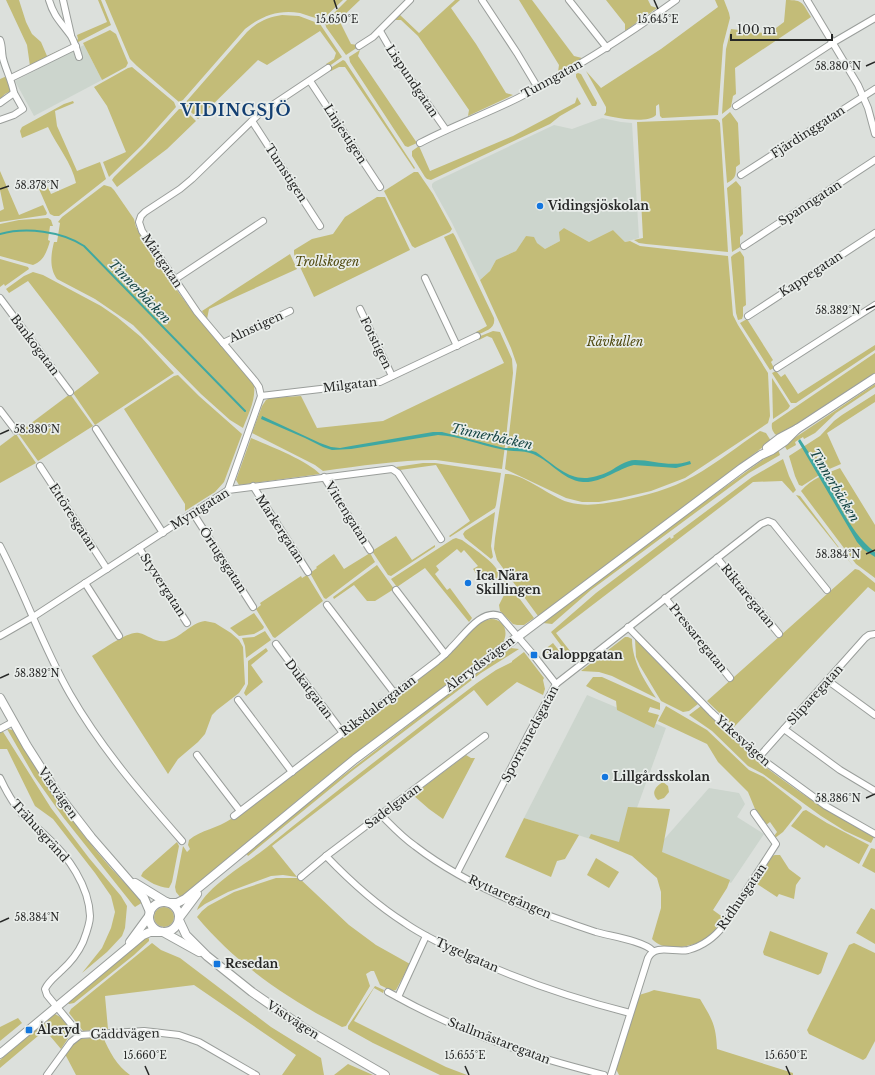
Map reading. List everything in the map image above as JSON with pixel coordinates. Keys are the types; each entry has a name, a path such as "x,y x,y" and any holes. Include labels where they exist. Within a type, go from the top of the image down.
{"main road":[{"name":"Ålerydsvägen","path":"168,903 177,903 185,899 355,759 761,455 769,445 797,429 875,378"},
{"name":"Vistvägen","path":"0,698 41,769 75,817 107,857 144,898 150,914"},
{"name":"Vistvägen","path":"128,879 168,903"},
{"name":"Ålerydsvägen","path":"179,919 206,882"},
{"path":"0,1054 120,953 148,933 162,932 175,928 179,919 177,909 168,903 156,904 120,953"},
{"path":"150,914 152,926 162,932"},
{"name":"Vistvägen","path":"179,919 186,935 207,956 234,979 278,1011 332,1045 385,1075"},
{"name":"Vistvägen","path":"162,932 207,956"}],"street":[{"path":"49,0 53,13 71,37 80,57"},
{"path":"63,0 71,37"},
{"name":"Lispundgatan","path":"359,46 380,31 410,0"},
{"path":"482,0 518,53 538,88"},
{"path":"569,0 607,48"},
{"name":"Tunngatan","path":"420,143 538,88 607,48 676,0"},
{"path":"807,0 834,42 863,95 875,134"},
{"path":"736,106 834,42 875,18"},
{"name":"Lispundgatan","path":"380,31 395,57 446,130"},
{"path":"0,40 3,46 2,59 11,78 14,93 24,109 14,115 0,120"},
{"path":"11,78 76,46"},
{"name":"Måttgatan","path":"261,396 259,387 255,381 200,315 174,280 142,231 139,224 140,218 145,212 189,182 252,120 328,68"},
{"name":"Linjestigen","path":"310,81 380,187"},
{"name":"Fjärdinggatan","path":"741,175 863,95 875,89"},
{"path":"0,103 14,93"},
{"name":"Tumstigen","path":"252,120 320,226"},
{"name":"Spanngatan","path":"744,246 875,160"},
{"path":"174,280 263,221"},
{"name":"Kappegatan","path":"748,316 875,233"},
{"path":"425,278 457,346"},
{"name":"Bankogatan","path":"0,298 70,392"},
{"path":"777,368 875,305"},
{"name":"Fotstigen","path":"360,309 392,376"},
{"name":"Alnstigen","path":"223,343 290,311"},
{"name":"Milgatan","path":"261,396 380,382 477,336"},
{"path":"228,490 261,396"},
{"path":"0,410 16,431"},
{"path":"96,429 163,533"},
{"name":"Ettöresgatan","path":"40,466 107,569"},
{"name":"Myntgatan","path":"0,636 33,617 228,490 387,469 395,470 441,539"},
{"name":"Vittengatan","path":"324,477 370,550"},
{"name":"Markergatan","path":"253,486 308,572"},
{"name":"Örtugsgatan","path":"193,513 253,607"},
{"name":"Sporrsmedsgatan","path":"457,873 556,684 761,524 768,521 773,523 828,590"},
{"path":"0,546 19,583 58,672 89,726 132,784 182,841"},
{"name":"Styvergatan","path":"139,548 187,623"},
{"name":"Riktaregatan","path":"717,558 779,634"},
{"path":"85,583 119,636"},
{"path":"396,590 445,654"},
{"name":"Pressaregatan","path":"665,598 730,678"},
{"path":"327,605 394,694"},
{"name":"Riksdalergatan","path":"234,816 445,654 469,628 485,616 500,616 518,636"},
{"name":"Yrkesvägen","path":"628,627 711,712 759,757 826,806 875,834"},
{"name":"Sliparegatan","path":"759,757 865,638 874,634"},
{"path":"518,636 556,684"},
{"name":"Dukatgatan","path":"276,644 343,733"},
{"path":"828,680 875,715"},
{"path":"238,700 292,772"},
{"path":"0,729 13,722"},
{"path":"784,729 840,770 875,791"},
{"name":"Sadelgatan","path":"302,877 326,856 484,736"},
{"path":"197,754 240,811"},
{"name":"Trähusgränd","path":"0,778 5,789 19,810 48,837 67,860 78,877 87,896 90,916 83,942 69,964 47,984 45,989 47,995 57,1006"},
{"name":"Ridhusgatan","path":"653,950 659,949 678,951 694,948 714,937 724,925 776,844 754,813"},
{"name":"Ryttaregången","path":"381,815 397,832 435,860 492,891 544,914 596,932 646,945 653,950"},
{"name":"Tygelgatan","path":"326,856 372,900 405,924 426,936 475,959 540,986 630,1013"},
{"path":"398,997 426,936"},
{"path":"611,1075 648,958 653,950"},
{"name":"Stallmästaregatan","path":"388,992 427,1013 491,1040 547,1059 604,1075"},
{"name":"Gäddvägen","path":"57,1006 80,1035"},
{"name":"Gäddvägen","path":"47,1075 71,1042 80,1035 144,1031 179,1036 209,1048 256,1075"}],"shaded area":[{"path":"84,45 102,80 34,116 15,81"},
{"name":"Vidingsjöskolan","path":"602,118 632,123 639,238 625,242 613,230 589,242 564,228 560,241 545,249 526,236 516,251 496,260 490,271 480,280 452,223 432,187 432,184 554,125 572,129"},
{"path":"587,695 666,728 622,849 524,818"},
{"path":"709,788 739,793 745,804 737,817 764,834 731,883 653,852"}],"green space":[{"path":"6,0 19,0 26,22 32,34 41,42 47,56 71,45 78,39 77,35 107,22 98,0 101,0 111,25 9,78 11,91 0,99 0,79 30,66 27,45"},
{"path":"105,0 343,0 324,18 321,19 300,13 285,12 257,20 245,29 183,100 179,102 130,59"},
{"path":"347,0 360,0 339,20 351,44 357,45 358,47 346,55 326,27 325,22"},
{"path":"455,0 460,0 451,8 476,44 506,93 513,95 468,116 469,110 418,36 401,20 395,20 400,15 419,33"},
{"path":"519,0 532,0 574,56 582,58 558,72 559,65"},
{"path":"606,0 648,0 651,6 657,8 625,31 625,24"},
{"path":"715,0 724,0 730,18 723,45 718,115 662,118 660,116 659,104 656,106 656,115 652,118 631,120 604,115 606,112 606,107 586,71 601,88 661,49 718,7"},
{"path":"786,0 802,3 811,17 735,68 736,94 733,96 731,107 722,114 726,49 731,29 765,33 772,31 784,22"},
{"path":"282,15 299,16 320,24 342,57 328,67 326,64 334,59 336,53 320,31 267,65 258,60 198,119 188,109 185,103 251,28 263,20"},
{"path":"110,30 116,34 128,63 126,67 102,80 83,43"},
{"path":"360,50 358,56 417,143 408,147 405,146 350,62 349,57"},
{"path":"343,60 415,168 414,169 345,67 339,67 331,71 329,69"},
{"path":"132,67 174,102 176,107 142,145 109,177 103,162 126,152 107,106 94,87"},
{"path":"576,74 581,74 597,103 596,106 592,106 576,77"},
{"path":"577,97 581,104 560,116 550,124 431,180 425,177 412,156 412,151 419,146 430,171 513,136 575,103"},
{"path":"73,101 74,103 55,111 57,126 77,171 100,162 106,179 59,216 54,216 50,214 39,189 47,185 51,194 76,183 71,168 48,127 22,138 20,131 22,127 64,104"},
{"path":"179,109 184,109 196,121 167,149 117,187 112,180 114,177"},
{"path":"730,112 738,123 740,164 736,167 733,179 727,183 722,119"},
{"path":"715,119 720,123 728,252 646,244 639,243 634,240 643,238 637,122"},
{"path":"0,171 19,215 43,205 47,213 46,215 0,222 0,211 4,209 0,190"},
{"path":"414,172 418,172 433,194 452,229 450,232 415,248 412,246 384,191"},
{"path":"736,181 741,187 743,234 740,237 740,247 732,252 727,188"},
{"path":"104,185 111,187 114,190 134,219 136,227 171,282 195,315 254,385 253,402 243,428 230,420 201,394 133,325 95,299 57,279 54,275 52,256 54,242 57,242 60,223 58,222 62,217"},
{"name":"Trollskogen","path":"377,197 385,197 410,250 314,297 294,254 294,250 312,239 333,234 345,217"},
{"path":"48,218 51,220 53,226 50,226 48,240 50,241 48,248 40,261 33,265 0,256 0,224 19,220"},
{"name":"Rävkullen","path":"564,228 589,242 613,230 625,242 630,241 640,246 728,256 733,315 768,373 770,416 768,423 685,478 651,491 599,502 582,502 566,498 505,469 517,365 511,348 480,280 490,271 496,260 516,251 526,236 534,237 537,243 545,249 560,241 559,232"},
{"path":"453,233 494,318 492,327 477,335 476,332 487,326 444,237"},
{"path":"740,251 744,257 746,305 743,307 742,319 738,320 736,313 731,257"},
{"path":"290,254 297,269 209,309 207,319 202,311"},
{"path":"0,259 28,267 29,269 5,286 4,284 0,287"},
{"path":"33,272 43,275 101,306 117,317 141,337 174,373 95,425 73,393 99,373 28,281 9,293 6,289 24,276"},
{"path":"747,319 773,360 771,362 774,368 770,370 740,323"},
{"path":"493,331 500,332 512,359 513,373 502,469 436,460 422,460 365,465 323,471 315,465 252,433 262,406 266,400 270,398 301,396 317,428 383,421 504,363 492,338 487,336 479,340 478,337"},
{"path":"875,345 875,350 796,403 791,403 772,373 776,371 781,377 785,374 798,394"},
{"path":"875,353 875,373 781,435 777,436 774,433 772,423"},
{"path":"178,375 199,396 242,434 224,482 215,492 185,511 185,504 124,409 174,376"},
{"path":"772,378 790,406 773,419"},
{"path":"875,384 875,387 836,413 815,433 804,439 803,437 795,442 796,445 787,450 784,445"},
{"path":"70,394 93,426 38,461 18,433"},
{"path":"875,394 875,402 827,433 841,464 827,470 802,486 799,485 789,456 820,436 842,415"},
{"path":"760,431 766,433 771,441 538,616 497,560 494,549 495,538 505,474 520,477 561,499 574,504 587,505 613,502 658,492 685,481 711,466"},
{"path":"16,434 36,463 0,483 0,446"},
{"path":"251,438 307,464 320,474 239,485 236,480"},
{"path":"778,449 780,455 749,473 591,590 552,624 543,623 700,505"},
{"path":"783,459 796,490 793,493 782,481 753,482 556,633 577,660 574,663 551,632 596,593 670,537 671,539 674,537 673,536 752,477"},
{"path":"423,463 435,463 501,473 495,508 450,537 449,536 470,521 436,465 400,470 396,467"},
{"path":"840,468 875,525 875,578 856,564 801,491 814,480"},
{"path":"796,495 800,496 853,566"},
{"path":"495,512 491,546 493,557 491,559 465,538 463,534 465,531"},
{"path":"396,536 412,560 435,545 435,547 391,576 388,575 372,551"},
{"path":"456,538 462,540 482,555 493,564 498,572 497,578 492,582 488,576 485,578 478,576 473,569 478,566 464,550 461,553 457,549 436,566 439,570 435,574 447,590 450,588 472,618 469,622 425,568 397,587 391,579"},
{"path":"370,553 375,562 326,599 324,598 310,573 317,568 316,567 334,554 344,569"},
{"path":"377,565 394,589 375,601 367,601 354,585 334,599 333,597"},
{"path":"855,569 859,570 875,583 875,592 868,587 734,727 707,701"},
{"path":"307,575 323,601 275,638 273,637 256,609 261,605 260,603 301,576 302,578"},
{"path":"504,578 534,618 524,625 513,624 500,611 499,605 504,595"},
{"path":"254,613 264,627 263,629 254,634 239,636 230,628"},
{"path":"491,619 499,621 504,627 505,638 503,642 311,789 181,898 176,892 175,887 183,846 187,852 190,849 188,845 189,840 231,819 234,820 445,659 478,624"},
{"path":"205,621 215,623 239,640 243,647 245,684 239,693 212,715 205,734 178,759 168,774 92,656 129,634 139,633 155,640 166,641 176,637 200,622"},
{"path":"265,631 271,640 246,658 245,646 242,638 254,637"},
{"path":"625,637 632,639 636,663 656,698 612,676 599,672 581,671"},
{"path":"635,639 698,704 689,711 683,712 661,701 636,657"},
{"path":"553,643 564,657 563,660 553,658 544,650"},
{"path":"266,648 268,651 251,665 263,682 246,696 244,693 248,684 248,661"},
{"path":"511,648 519,649 481,673 352,771 248,856 246,853 341,777 506,650"},
{"path":"524,652 544,678 545,689 543,695 517,682 487,706 474,690 272,846 297,877 283,875 271,876 228,892 197,910 208,893 227,876 266,848 477,683 496,670 512,662"},
{"path":"593,677 602,677 660,703 660,710 650,707 648,712 659,715 654,728 617,710 616,701 586,686"},
{"path":"666,706 707,730 749,770 764,777 801,806 802,808 783,832 775,838 774,836 777,832 770,822 766,825 755,809 748,792 718,762 707,744 658,721"},
{"path":"701,706 733,739 768,769 820,805 874,837 871,843 845,831 821,816 763,774 748,766 712,731 689,715"},
{"path":"0,727 51,808 89,858 121,896 127,906 125,928 122,936 107,952 82,973 102,948 111,928 115,912 111,896 53,819 35,806 7,749 0,749"},
{"path":"7,729 13,730 56,798 88,841 143,902 135,907 133,905 63,817 34,776"},
{"path":"466,755 471,758 475,758 443,819 413,795"},
{"path":"663,782 668,786 669,792 664,798 658,800 654,795 654,792"},
{"path":"628,807 670,809 662,852 730,880 727,888 713,910 724,918 719,926 707,938 682,947 665,946 658,944 652,939 661,908 661,892 657,878 632,856 589,838 591,834 619,842"},
{"path":"806,810 869,845 859,864 826,845 824,848 791,826 803,811"},
{"path":"524,818 579,835 565,859 557,861 551,877 505,857"},
{"path":"177,842 179,846 172,882 169,888 157,885 141,876 143,872"},
{"path":"871,848 875,849 875,873 862,866"},
{"path":"780,855 789,869 801,878 796,885 794,899 779,894 777,897 754,882 772,856"},
{"path":"596,858 619,872 609,888 587,875"},
{"path":"276,878 299,878 349,925 376,945 410,964 396,990 392,991 380,985 374,971 366,974 370,986 346,1026 342,1027 302,1005 264,979 229,950 197,917 208,906 234,892"},
{"path":"164,907 171,910 174,917 171,924 164,927 157,924 154,917 157,910"},
{"path":"871,908 875,910 875,944 856,933"},
{"path":"770,931 828,953 821,973 818,975 764,955 763,952"},
{"path":"147,936 149,941 134,955 74,1003 68,1003"},
{"path":"152,943 161,950 180,958 271,1027 321,1058 324,1075 282,1075 296,1055 194,985 105,996 108,1029 83,1031 69,1013 71,1009"},
{"path":"854,943 875,953 875,1041 866,1058 863,1060 809,1034 807,1030 849,945"},
{"path":"375,986 384,990 383,993 374,988 354,1021 446,1067 467,1075 440,1075 373,1043 348,1029 348,1026"},
{"path":"654,990 700,999 713,1022 716,1034 717,1049 793,1073 793,1075 619,1075 616,1069 639,995"},
{"path":"55,1014 62,1018 71,1029 70,1035 61,1049 45,1030 0,1068 0,1060"},
{"path":"18,1018 22,1023 0,1041 0,1027"},
{"path":"103,1037 114,1058 130,1075 76,1075 65,1054 75,1041 80,1039"},
{"path":"348,1064 373,1075 334,1075"}],"water":[{"path":"262,416 320,443 331,447 340,448 433,432 442,432 504,448 522,448 536,452 562,471 578,477 587,478 598,476 632,460 669,464 690,461 691,464 676,468 634,465 597,480 583,482 562,474 544,460 530,453 504,450 446,436 438,435 351,449 332,450 261,419"},
{"path":"800,439 822,473 853,528 875,552 875,557 863,549 857,542 798,441"}],"waterway":[{"name":"Tinnerbäcken","path":"0,234 21,231 43,232 65,237 84,246 245,411"}],"place":[{"name":"Vidingsjöskolan","path":"540,206"},
{"name":"Ica Nära Skillingen","path":"468,583"},
{"name":"Galoppgatan","path":"534,655"},
{"name":"Lillgårdsskolan","path":"605,777"},
{"name":"Resedan","path":"217,964"},
{"name":"Åleryd","path":"29,1030"}],"district":[{"name":"VIDINGSJÖ","path":"236,110"}]}
